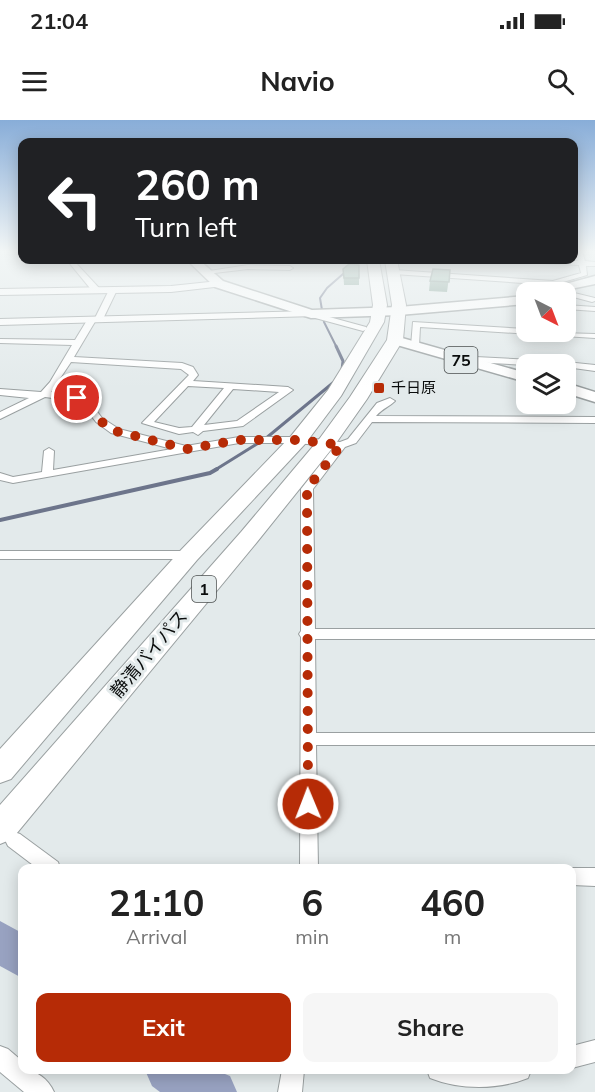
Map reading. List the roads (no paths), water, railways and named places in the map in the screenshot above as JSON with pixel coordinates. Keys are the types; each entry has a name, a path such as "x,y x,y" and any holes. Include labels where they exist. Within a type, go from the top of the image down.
{"highway":[{"path":"378,297 379,308"},
{"name":"静清バイパス","path":"7,835 334,444 405,343 397,297"},
{"name":"静清バイパス","path":"0,770 189,555 298,440 341,382 372,332 379,308"}],"main road":[{"path":"260,297 311,314"},
{"path":"399,308 505,297"},
{"path":"0,322 292,308 399,308 516,301"},
{"path":"0,316 98,318 311,314 379,308"},
{"name":"75","path":"405,343 516,375"},
{"path":"576,391 595,397"}],"street":[{"path":"0,416 43,395 77,343 98,318 109,297"},
{"path":"576,297 594,305"},
{"path":"576,306 594,305"},
{"path":"311,314 363,329"},
{"path":"405,343 416,324 595,336"},
{"path":"0,341 77,343"},
{"path":"69,358 182,366 190,369 194,375 186,383 147,423 179,431 240,424 288,390 186,383"},
{"path":"456,358 516,362"},
{"path":"576,366 595,368"},
{"path":"196,428 231,386"},
{"path":"0,392 77,398 86,403 99,420 115,431 187,449"},
{"path":"0,476 13,480 239,440 298,440 334,444 352,441 380,405 390,401"},
{"path":"369,420 595,420"},
{"path":"196,428 204,445"},
{"path":"309,864 307,489 334,444"},
{"path":"47,473 49,451"},
{"path":"0,555 189,555"},
{"path":"306,634 595,634"},
{"path":"307,739 595,739"},
{"path":"7,835 46,864"},
{"path":"576,877 595,877"},
{"path":"576,1056 595,1051"},
{"path":"0,1057 18,1072"},
{"path":"20,1074 42,1092"},
{"path":"290,1092 292,1074"},
{"path":"467,1074 488,1077 502,1074"}],"waterway":[{"path":"320,297 324,322 336,346"},
{"path":"336,346 343,361 342,370"},
{"path":"215,470 265,439 334,382"},
{"path":"0,520 210,473 217,469"},
{"path":"0,941 18,955"},
{"path":"173,1074 180,1079 214,1092"}],"place":[{"name":"千日原","path":"379,388"}]}
